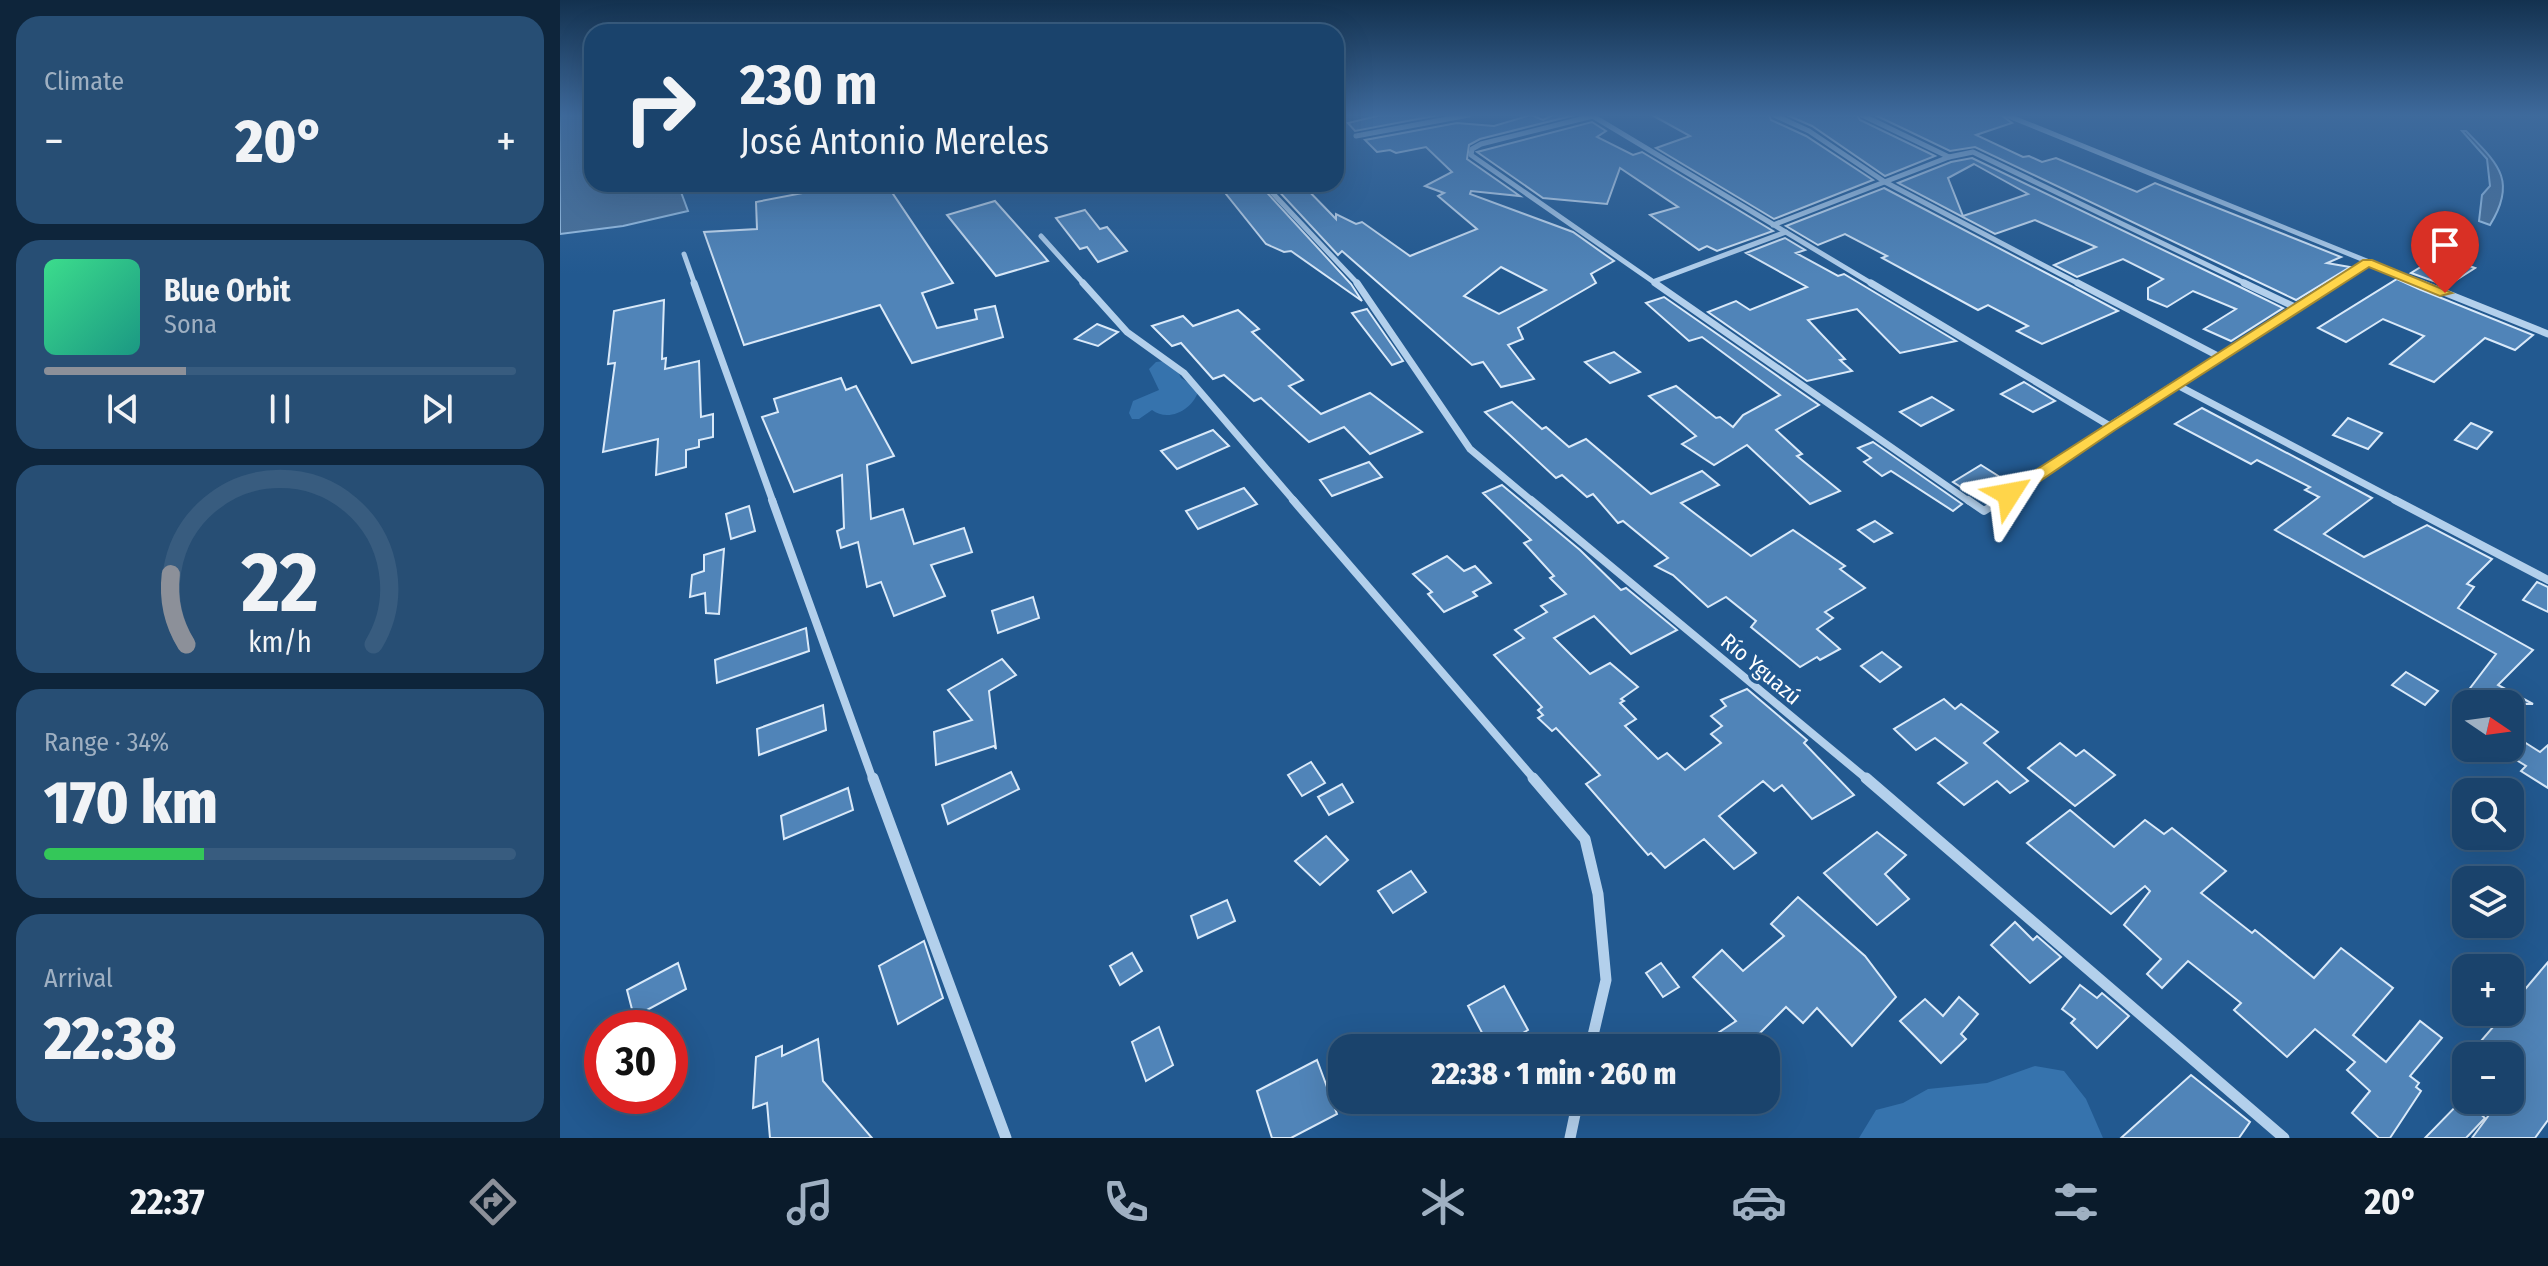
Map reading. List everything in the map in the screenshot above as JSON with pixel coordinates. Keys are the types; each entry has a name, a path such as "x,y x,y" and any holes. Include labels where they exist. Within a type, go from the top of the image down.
{"street":[{"path":"1490,168 1984,511 2110,426 2368,262"},
{"path":"1679,168 2110,426"},
{"path":"1864,168 1885,182 2218,356"},
{"path":"1773,225 1921,168"},
{"path":"2008,168 2297,308"},
{"path":"2137,168 2548,334"},
{"name":"Río Yguazú","path":"1272,192 1365,291 1470,449 1865,778 2284,1138"},
{"path":"1655,281 1786,232"},
{"path":"1041,236 1127,332 1184,373 1585,839 1598,894 1606,980 1593,1034"},
{"path":"684,254 899,852 1006,1138"},
{"path":"2177,385 2548,580"},
{"path":"1570,1138 1575,1114"}],"shaded area":[{"path":"560,168 584,168 584,192 681,192 688,211 623,226 560,234"},
{"path":"2488,168 2498,168 2503,184 2502,196 2490,225 2479,221 2482,195 2490,186"},
{"path":"1156,362 1175,365 1181,378 1199,389 1196,396 1180,412 1166,415 1152,410 1139,419 1132,419 1129,413 1133,401 1159,390 1149,369"},
{"path":"2035,1066 2064,1071 2086,1099 2103,1138 1859,1138 1876,1110 1903,1103 1928,1089 1987,1083"}],"building":[{"path":"1448,168 1480,168 1520,196 1471,191 1470,194 1573,232 1614,261 1591,274 1596,283 1518,328 1523,339 1508,345 1534,379 1501,387 1483,362 1472,365 1342,251 1338,255 1279,192 1310,192 1336,219 1336,214 1356,224 1362,222 1410,256 1477,229 1438,196 1444,193 1425,186 1452,172","holes":["1501,267 1546,290 1499,314 1464,296"]},
{"path":"1500,168 1620,168 1607,204 1543,198"},
{"path":"1620,168 1669,168 1773,231 1717,251 1707,246 1699,250 1650,215 1678,207"},
{"path":"1689,168 1855,168 1873,180 1774,219"},
{"path":"1873,168 1905,168 1885,176"},
{"path":"1936,168 1966,168 1948,178 1963,216 2028,194 1981,168 1993,168 2283,308 2231,341 2204,329 2236,309 2193,291 2167,307 2148,299 2148,288 2163,279 2123,259 2077,277 2054,265 2096,247 2035,220 1995,234 1898,183"},
{"path":"2019,168 2080,168 2137,192 2155,183 2341,257 2327,263 2350,267 2296,300"},
{"path":"1884,188 2118,311 2042,344 2017,331 2028,326 1988,305 1978,310 1882,258 1887,256 1845,234 1818,245 1786,226"},
{"path":"808,192 892,192 953,283 922,293 937,328 977,319 975,310 995,306 1003,337 912,363 880,305 744,345 704,232 757,229 756,202"},
{"path":"1224,192 1266,192 1351,284 1362,301 1291,251 1284,252 1266,244"},
{"path":"995,201 1048,261 996,276 947,215"},
{"path":"1085,210 1100,229 1107,227 1127,251 1098,262 1087,247 1080,249 1056,218"},
{"path":"1785,238 1805,250 1796,253 1838,276 1844,274 1956,341 1900,353 1857,309 1808,320 1845,359 1840,360 1852,371 1807,381 1708,312 1736,301 1750,310 1807,287 1746,253"},
{"path":"2440,255 2475,268 2447,286 2411,273"},
{"path":"2397,279 2533,335 2515,350 2485,338 2434,382 2390,364 2424,336 2383,319 2346,342 2318,328"},
{"path":"1664,297 1819,405 1776,430 1802,454 1797,456 1840,491 1810,504 1747,445 1714,465 1682,444 1696,436 1649,396 1676,386 1716,418 1720,417 1733,427 1743,415 1780,395 1702,337 1689,341 1646,303"},
{"path":"664,300 662,359 666,358 665,369 699,361 701,417 713,414 713,437 699,440 699,447 686,450 686,467 656,475 658,439 603,452 615,363 608,364 614,311"},
{"path":"1367,309 1403,361 1392,365 1352,313"},
{"path":"1238,310 1259,329 1252,332 1303,380 1289,386 1321,414 1370,393 1422,432 1370,454 1344,427 1309,442 1261,398 1254,401 1224,375 1213,379 1181,343 1172,346 1152,326 1183,316 1193,326"},
{"path":"1097,324 1118,332 1098,346 1075,339"},
{"path":"1614,352 1640,372 1610,383 1585,362"},
{"path":"841,378 846,390 856,386 894,456 867,465 871,519 903,509 914,544 964,528 972,552 931,565 945,596 894,616 881,582 867,587 858,542 841,548 837,531 844,528 842,475 794,492 762,417 778,412 774,399"},
{"path":"2024,382 2055,401 2033,412 2001,394"},
{"path":"1932,397 1953,410 1921,426 1900,412"},
{"path":"1512,402 1542,429 1546,427 1569,447 1586,439 1651,494 1702,471 1719,485 1681,503 1751,556 1793,530 1845,566 1840,569 1865,588 1825,612 1833,618 1817,629 1840,649 1800,667 1751,627 1756,621 1726,597 1708,607 1673,575 1655,566 1668,558 1623,521 1618,523 1593,494 1587,497 1562,475 1556,478 1485,412"},
{"path":"2202,408 2372,498 2324,534 2364,557 2427,525 2492,559 2467,584 2474,587 2458,608 2533,650 2498,685 2507,690 2469,690 2496,654 2275,530 2319,497 2305,490 2310,487 2257,460 2251,464 2175,424"},
{"path":"2348,418 2382,433 2368,449 2333,435"},
{"path":"2471,423 2492,432 2477,449 2455,440"},
{"path":"1213,430 1229,446 1177,469 1161,451"},
{"path":"1873,442 1962,504 1953,511 1891,471 1882,476 1864,462 1871,458 1858,448"},
{"path":"1369,462 1382,477 1332,496 1320,480"},
{"path":"1981,465 2003,479 1975,496 1953,482"},
{"path":"1502,485 1580,550 1621,590 1626,588 1677,630 1631,654 1594,616 1554,638 1590,674 1610,663 1638,687 1621,699 1624,701 1620,703 1636,719 1625,726 1658,759 1667,753 1685,770 1721,743 1711,734 1722,726 1711,716 1726,706 1721,700 1747,689 1807,740 1804,743 1854,795 1812,819 1782,785 1774,791 1763,781 1719,816 1756,853 1734,869 1704,839 1665,868 1651,853 1648,855 1586,784 1600,775 1556,728 1552,731 1538,718 1543,715 1538,710 1542,707 1494,655 1524,638 1515,630 1547,612 1541,606 1566,594 1524,543 1531,540 1483,493"},
{"path":"1244,488 1257,504 1198,529 1186,511"},
{"path":"749,506 755,531 731,539 726,514"},
{"path":"1875,521 1892,533 1874,542 1858,530"},
{"path":"724,549 719,614 706,613 705,593 690,597 692,575 704,571 704,555"},
{"path":"1447,556 1464,571 1475,566 1491,583 1473,592 1477,596 1444,612 1428,594 1432,592 1413,574"},
{"path":"2537,582 2548,587 2548,612 2523,600"},
{"path":"1033,597 1039,618 998,633 992,611"},
{"path":"806,628 809,651 717,683 715,660"},
{"path":"1882,652 1901,667 1880,682 1861,666"},
{"path":"1002,659 1016,675 989,691 996,749 994,746 936,765 934,732 972,720 948,690"},
{"path":"2406,672 2438,691 2425,705 2392,685"},
{"path":"1944,699 1955,709 1961,704 1998,732 1984,743 2028,781 2010,793 1997,781 1964,805 1938,783 1967,763 1935,738 1916,750 1894,729"},
{"path":"823,705 826,730 759,755 757,729"},
{"path":"2524,742 2540,752 2548,745 2548,788 2521,771 2526,766 2520,762 2524,762"},
{"path":"2060,743 2076,756 2084,750 2115,775 2075,806 2028,768"},
{"path":"1311,762 1325,783 1302,796 1288,775"},
{"path":"1011,772 1019,789 948,824 942,805"},
{"path":"1342,784 1353,802 1329,815 1318,797"},
{"path":"848,788 853,810 784,839 781,816"},
{"path":"2070,810 2114,847 2145,820 2164,834 2172,828 2226,871 2201,893 2252,933 2255,930 2314,978 2341,948 2393,988 2353,1035 2386,1062 2420,1021 2442,1038 2410,1076 2419,1083 2416,1087 2421,1091 2390,1138 2379,1138 2352,1113 2370,1091 2347,1070 2355,1062 2315,1029 2287,1057 2234,1010 2241,1003 2188,961 2162,988 2147,974 2161,959 2124,925 2150,891 2145,886 2111,914 2027,843"},
{"path":"1877,832 1906,855 1885,874 1909,899 1877,925 1824,873"},
{"path":"1326,836 1348,860 1320,885 1295,861"},
{"path":"1411,871 1426,892 1393,913 1378,891"},
{"path":"1798,897 1865,956 1896,997 1852,1046 1817,1008 1803,1023 1786,1007 1759,1034 1716,1034 1736,1021 1693,977 1722,950 1743,971 1784,936 1771,924"},
{"path":"1227,900 1235,921 1198,938 1191,916"},
{"path":"2015,922 2033,940 2037,936 2061,957 2030,983 1991,945"},
{"path":"924,941 943,998 898,1024 879,966"},
{"path":"1132,953 1142,971 1120,985 1110,966"},
{"path":"2548,962 2548,1120 2535,1138 2472,1138 2490,1114 2524,1114 2524,1042 2480,1042 2494,1026 2524,1026 2524,990"},
{"path":"678,963 686,989 647,1010 632,1010 627,990"},
{"path":"1661,963 1679,987 1663,997 1646,973"},
{"path":"2080,985 2097,998 2102,993 2129,1016 2097,1048 2071,1023 2075,1019 2062,1009"},
{"path":"1504,986 1528,1030 1521,1034 1483,1034 1468,1006"},
{"path":"1959,997 1978,1014 1961,1034 1966,1039 1941,1063 1900,1021 1925,999 1943,1016"},
{"path":"1159,1027 1173,1065 1146,1081 1132,1042"},
{"path":"818,1039 823,1081 872,1138 770,1138 767,1103 753,1108 756,1057 782,1046 782,1056"},
{"path":"1317,1060 1328,1090 1328,1114 1337,1114 1291,1138 1272,1138 1257,1091"},
{"path":"2191,1075 2250,1122 2239,1138 2121,1138"},
{"path":"2452,1110 2452,1114 2480,1114 2485,1118 2466,1138 2425,1138"}],"route":[{"path":"2009,494 2218,356 2368,262 2445,293"}]}
